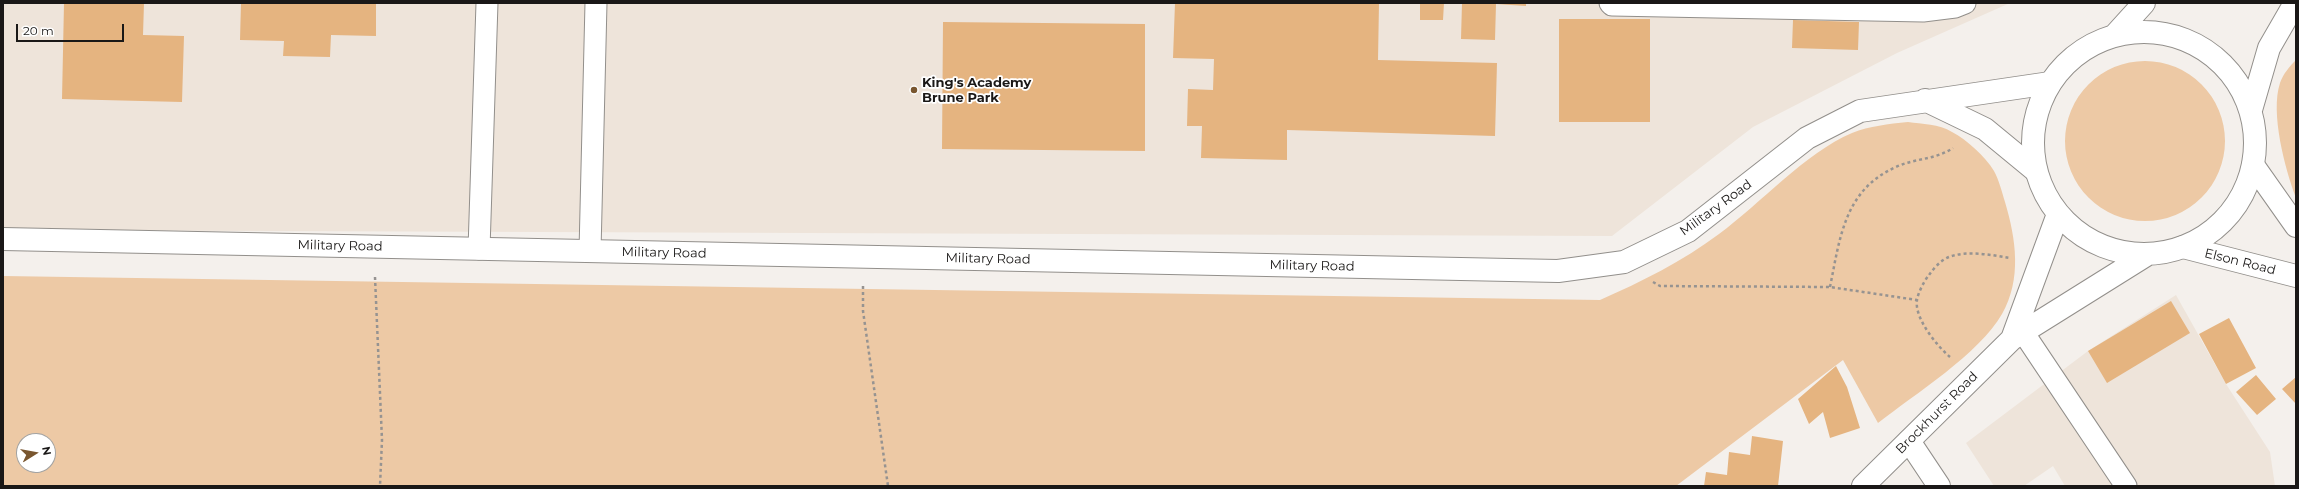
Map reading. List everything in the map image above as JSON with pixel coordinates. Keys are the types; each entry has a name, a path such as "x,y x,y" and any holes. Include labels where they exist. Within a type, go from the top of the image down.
{"street":[{"path":"2115,35 2144,3"},
{"path":"2251,110 2269,48 2294,3"},
{"path":"2149,31 2183,38 2213,55 2236,80 2251,110 2255,137 2253,165 2240,200 2215,228 2183,247 2148,254 2115,250 2084,236 2058,214 2045,194 2036,172 2033,141 2037,111 2050,83 2062,66 2078,53 2096,42 2115,35 2149,31"},
{"name":"Military Road","path":"3,239 1558,271 1624,262 1688,231 1807,138 1860,111 1925,100 2050,83"},
{"path":"1925,100 1985,129 2036,172"},
{"path":"2253,165 2296,226"},
{"name":"Brockhurst Road","path":"2017,336 2040,262 2058,214"},
{"name":"Elson Road","path":"2183,247 2296,276"},
{"name":"Brockhurst Road","path":"1863,486 1972,378 2017,336 2148,254"},
{"path":"1909,441 1940,486"}],"lane":[{"path":"479,249 487,3"},
{"path":"590,251 596,3"},
{"path":"1610,3 1612,5 1923,11 1955,7 1965,3"},
{"path":"2017,336 2126,486"}],"path":[{"path":"1830,287 1841,233 1851,207 1863,189 1895,167 1944,154 1985,129"},
{"path":"372,247 378,302 382,440 380,486"},
{"path":"1972,378 1941,349 1926,328 1919,314 1917,300 1926,279 1936,266 1948,257 1966,253 2040,262"},
{"path":"862,257 863,311 888,486"},
{"path":"1624,262 1660,286 1830,287 1917,300"}],"shaded area":[{"name":"King's Academy Brune Park","path":"3,3 2010,3 1897,53 1753,127 1612,236 3,230"},
{"path":"2296,60 2296,198 2287,172 2280,141 2277,95 2281,80"},
{"path":"2145,61 2176,67 2196,79 2207,90 2219,110 2225,141 2219,172 2207,192 2196,203 2176,215 2145,221 2114,215 2094,203 2083,192 2071,172 2065,141 2071,110 2083,90 2094,79 2114,67"},
{"path":"1908,122 1947,129 1964,139 1986,160 1994,171 2009,216 2015,259 2015,273 2012,287 2002,314 1992,329 1978,344 1945,373 1878,423 1843,360 1676,486 3,486 3,276 1600,300 1661,270 1705,244 1735,222 1800,166 1834,142 1852,133 1879,126"},
{"path":"2176,295 2226,384 2270,452 2275,486 2065,486 2053,466 2024,486 1994,486 1966,443 2088,351"}],"building":[{"path":"64,3 144,3 143,35 184,36 182,102 62,99"},
{"path":"241,3 376,3 376,36 331,35 330,57 283,56 284,41 240,40"},
{"path":"1175,3 1379,3 1378,60 1497,63 1495,136 1287,130 1287,160 1201,158 1202,126 1187,126 1188,89 1213,90 1214,59 1173,58"},
{"path":"1420,3 1444,3 1443,20 1420,20"},
{"path":"1462,3 1526,3 1526,6 1496,4 1495,40 1461,39"},
{"path":"1559,19 1650,19 1650,122 1559,122"},
{"path":"1793,20 1859,22 1858,50 1792,48"},
{"path":"943,22 1145,24 1145,151 942,149"},
{"path":"2171,301 2190,333 2107,383 2088,351"},
{"path":"2229,318 2256,368 2226,384 2199,334"},
{"path":"1836,366 1847,387 1860,428 1830,438 1823,412 1809,424 1798,399"},
{"path":"2256,375 2276,399 2257,415 2236,392"},
{"path":"2296,377 2296,404 2282,389"},
{"path":"1752,436 1783,441 1778,486 1704,486 1706,472 1727,475 1729,452 1750,455"}],"place":[{"name":"King's Academy Brune Park","path":"914,90"}]}
